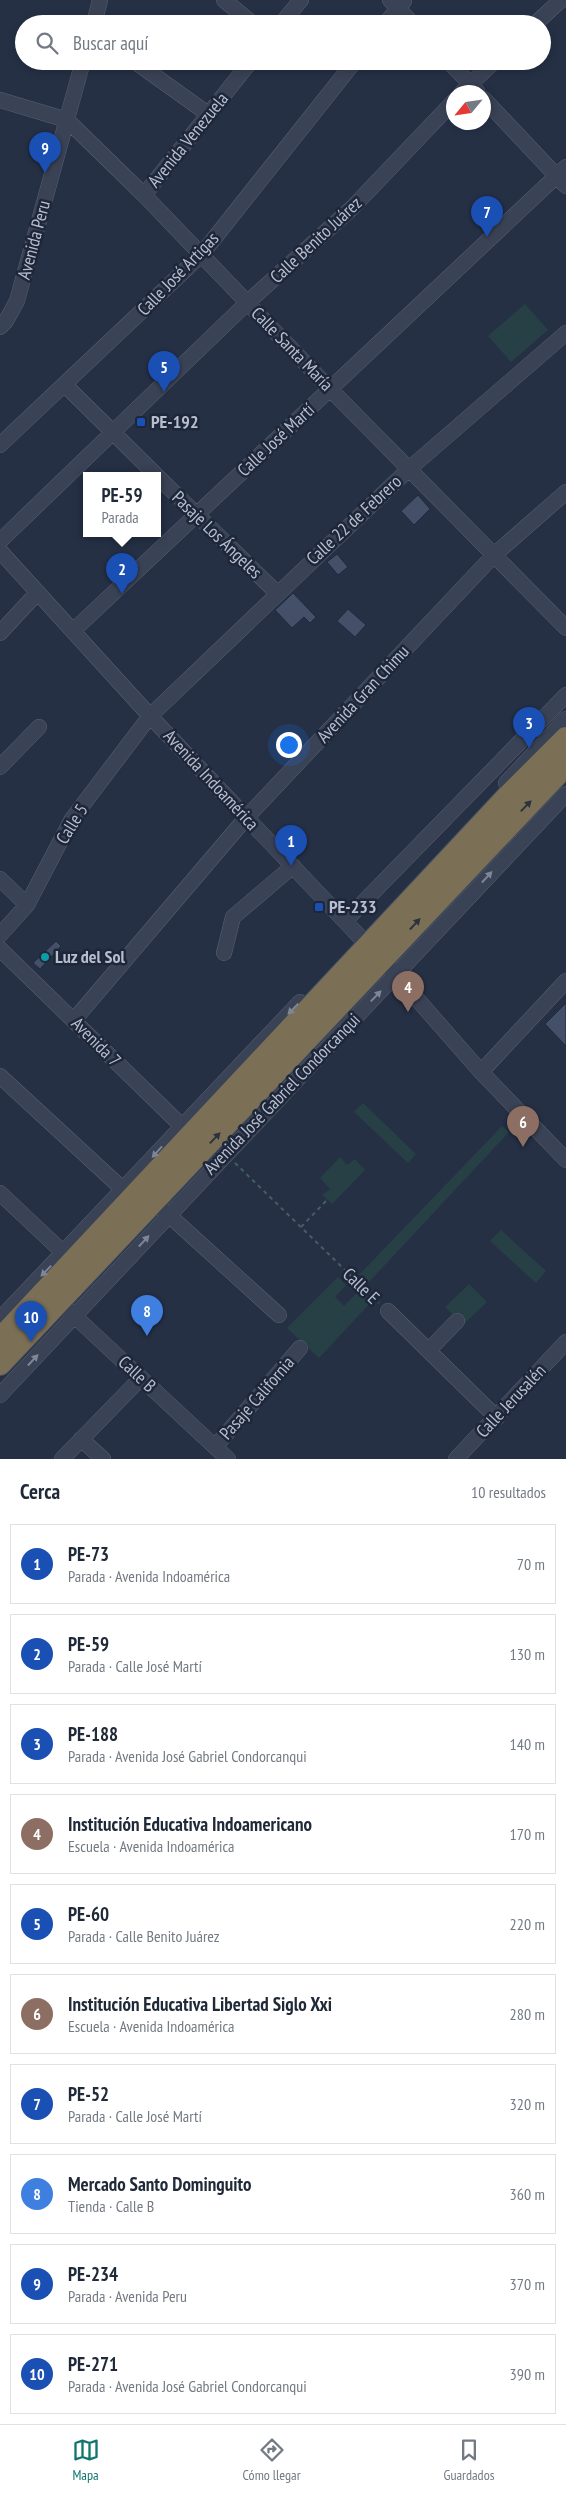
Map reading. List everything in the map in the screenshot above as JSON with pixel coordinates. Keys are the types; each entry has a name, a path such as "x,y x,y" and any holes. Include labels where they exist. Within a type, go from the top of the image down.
{"highway":[{"name":"Avenida José Gabriel Condorcanqui","path":"0,1339 60,1302 68,1258 144,1201 186,1131 377,955 509,795 566,738"},
{"name":"Avenida José Gabriel Condorcanqui","path":"0,1364 60,1302 144,1201 377,955 566,764"}],"street":[{"path":"96,15 100,0"},
{"path":"224,0 242,15"},
{"path":"288,15 301,0"},
{"path":"545,15 561,0"},
{"path":"391,15 398,3 407,15"},
{"name":"Avenida Peru","path":"0,327 6,321 17,301 81,70"},
{"path":"147,70 208,114"},
{"name":"Avenida Venezuela","path":"144,195 243,70"},
{"name":"Calle José Artigas","path":"0,444 65,385 201,255 348,70"},
{"path":"455,70 466,85"},
{"path":"474,85 487,70"},
{"name":"Calle Santa María","path":"0,100 67,120 144,195 331,390 566,628"},
{"path":"491,106 563,176"},
{"name":"Calle Benito Juárez","path":"0,541 247,303 353,207 446,109"},
{"name":"Calle José Martí","path":"74,630 196,514 563,176"},
{"name":"Calle 22 de Febrero","path":"150,716 409,468 566,333"},
{"name":"Pasaje Los Ángeles","path":"65,385 152,472"},
{"name":"Pasaje Los Ángeles","path":"161,481 277,593"},
{"name":"Avenida Gran Chimu","path":"74,1020 246,818 494,555 566,492"},
{"name":"Avenida Indoamérica","path":"0,551 74,630 150,716 377,955 481,1072 566,1159"},
{"path":"0,632 38,592"},
{"path":"345,921 566,695"},
{"name":"Calle 5","path":"0,935 27,905 72,819 150,716"},
{"name":"Avenida José Gabriel Condorcanqui","path":"144,1201 226,1153 377,955 566,719"},
{"path":"0,767 38,728"},
{"name":"Avenida José Gabriel Condorcanqui","path":"377,955 566,794"},
{"path":"224,953 233,917 293,866"},
{"path":"0,879 27,905"},
{"name":"Avenida 7","path":"0,949 186,1131"},
{"path":"481,1072 566,981"},
{"path":"0,1076 279,1315"},
{"path":"1,1196 68,1258"},
{"name":"Avenida José Gabriel Condorcanqui","path":"0,1319 68,1258"},
{"name":"Avenida José Gabriel Condorcanqui","path":"0,1395 60,1302"},
{"name":"Calle B","path":"60,1302 228,1459"},
{"name":"Calle E","path":"388,1311 496,1418"},
{"path":"428,1350 457,1321"},
{"name":"Calle Jerusalén","path":"456,1459 566,1342"},
{"name":"Pasaje California","path":"215,1447 300,1348"},
{"path":"62,1459 141,1378"},
{"path":"81,1439 103,1459"}],"path":[{"name":"Calle E","path":"226,1153 300,1228 388,1311"},
{"path":"300,1228 327,1200"}],"green space":[{"path":"525,304 548,330 511,362 488,336"},
{"path":"363,1103 416,1154 408,1163 354,1112"},
{"path":"502,1126 509,1132 368,1283 359,1275"},
{"path":"340,1157 347,1165 355,1159 365,1170 332,1204 322,1195 330,1189 320,1178"},
{"path":"501,1230 546,1271 536,1283 490,1241"},
{"path":"338,1277 346,1285 335,1297 344,1306 360,1290 373,1300 319,1358 287,1328"},
{"path":"469,1284 487,1302 463,1325 445,1307"}],"building":[{"path":"418,495 430,509 414,525 401,511"},
{"path":"337,554 348,567 338,575 327,562"},
{"path":"293,593 316,617 310,623 304,617 292,628 275,610"},
{"path":"348,609 366,625 355,637 337,621"},
{"name":"Luz del Sol","path":"56,941 61,946 40,969 33,963"},
{"path":"566,1003 566,1046 545,1024"}],"place":[{"name":"PE-234","path":"45,173"},
{"name":"PE-52","path":"487,237"},
{"name":"PE-60","path":"164,392"},
{"name":"PE-192","path":"141,422"},
{"name":"PE-59","path":"122,594"},
{"name":"PE-188","path":"529,748"},
{"name":"PE-73","path":"291,866"},
{"name":"PE-233","path":"319,907"},
{"name":"Luz del Sol","path":"45,957"},
{"name":"Institución Educativa Indoamericano","path":"408,1012"},
{"name":"Institución Educativa Libertad Siglo Xxi","path":"523,1147"},
{"name":"Mercado Santo Dominguito","path":"147,1336"},
{"name":"PE-271","path":"31,1342"}]}
